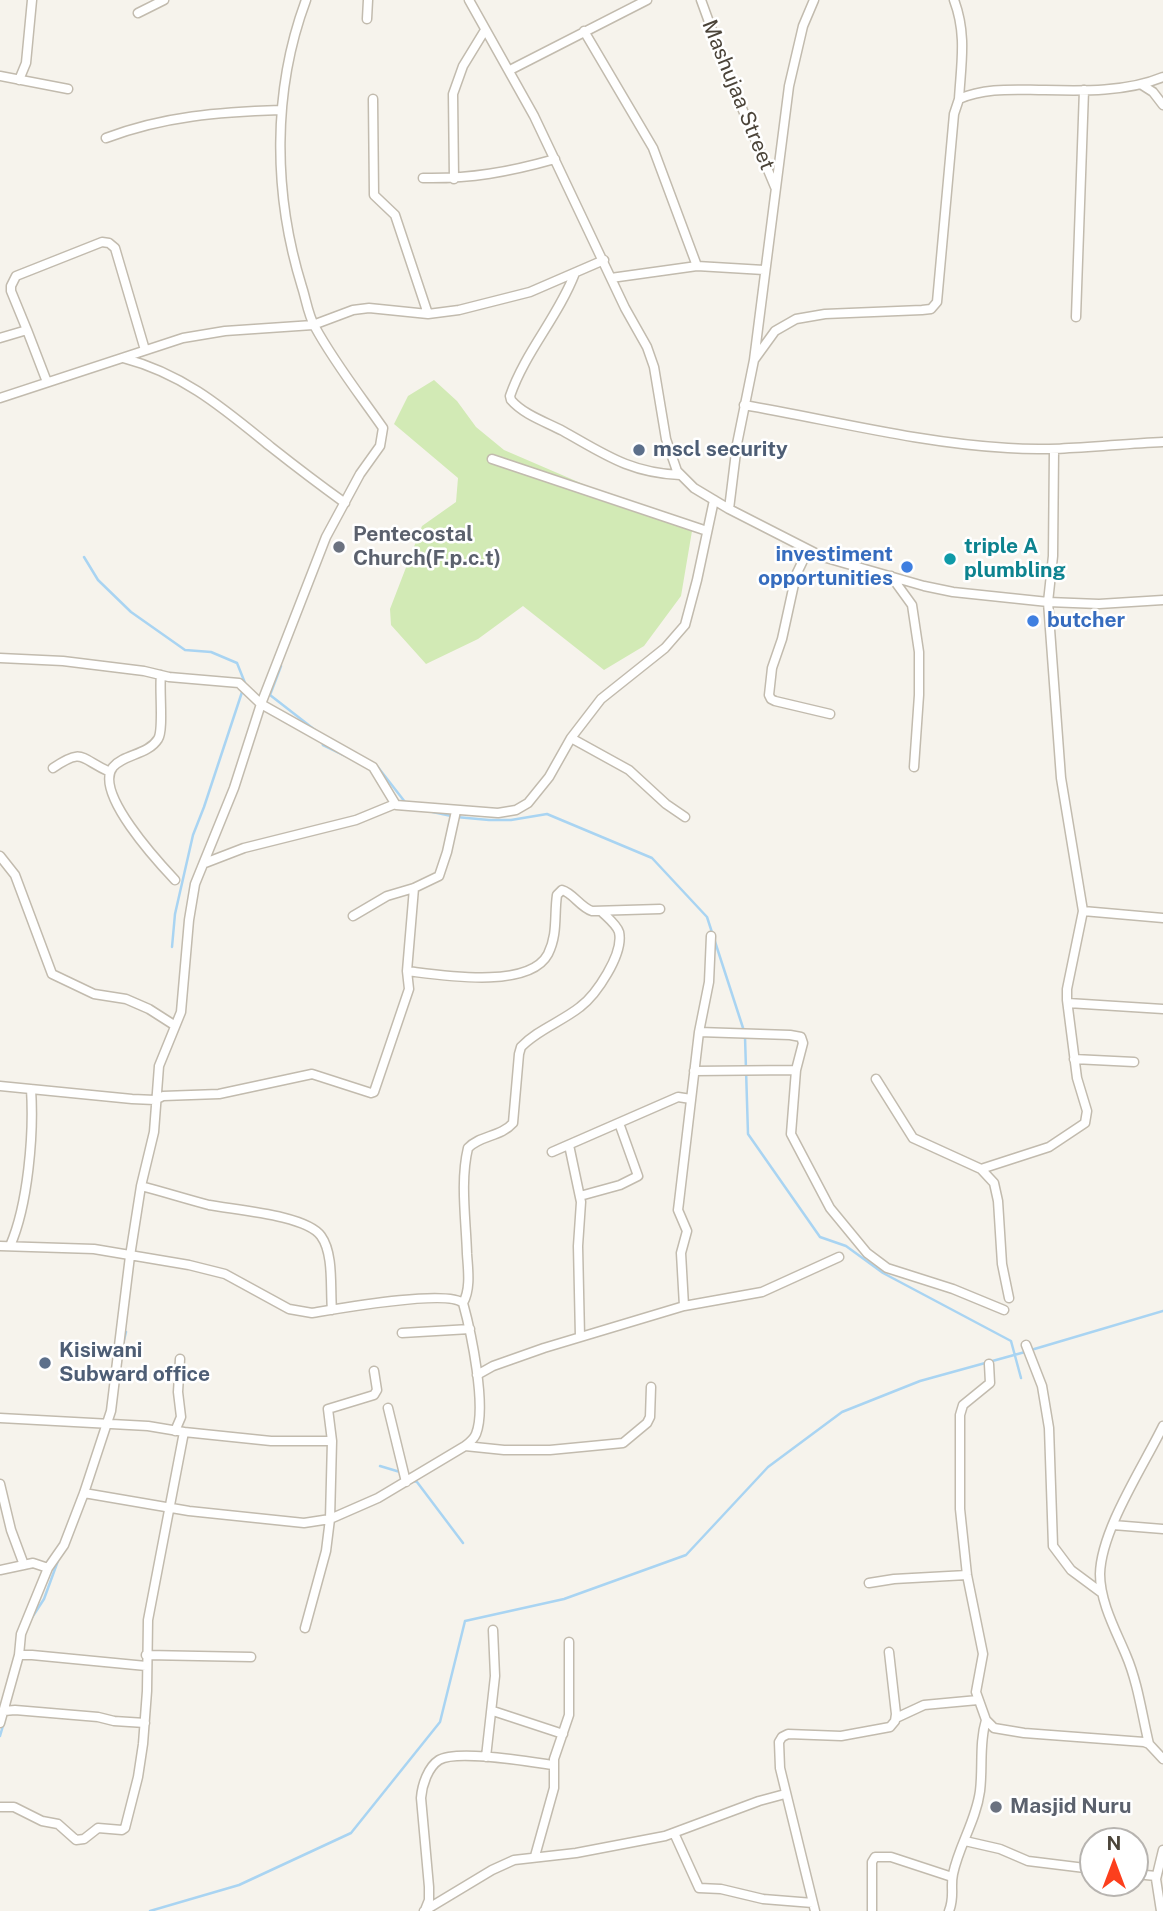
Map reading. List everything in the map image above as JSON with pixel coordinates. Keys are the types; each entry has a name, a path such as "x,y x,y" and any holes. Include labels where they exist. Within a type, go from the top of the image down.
{"street":[{"path":"19,80 26,63 32,0"},
{"path":"138,13 164,0"},
{"path":"0,1723 19,1656 20,1634 48,1568 64,1545 111,1411 130,1256 141,1186 154,1132 159,1066 181,1012 195,884 234,788 261,704 326,537 360,474 380,446 383,428 313,325 290,248 280,153 281,110 283,84 306,0"},
{"path":"367,19 368,0"},
{"path":"469,0 510,70 647,347 654,367 666,439 680,475 694,488 808,550 835,561 953,592 1048,602 1099,604 1163,600"},
{"path":"510,70 647,0"},
{"name":"Mashujaa Street","path":"701,0 729,77 776,190"},
{"path":"729,509 744,405 754,360 789,86 803,26 814,0"},
{"path":"754,360 775,331 796,319 825,314 922,310 930,309 937,302 953,125 959,99 963,34 954,0"},
{"path":"453,179 453,94 463,66 485,30"},
{"path":"584,31 653,148 697,267"},
{"path":"0,76 68,89"},
{"path":"959,99 971,93 995,90 1084,90 1142,85 1163,77"},
{"path":"1142,85 1153,92 1163,105"},
{"path":"1076,317 1084,90"},
{"path":"373,99 373,191 377,199 395,215 428,314"},
{"path":"106,138 175,118 281,110"},
{"path":"423,178 453,179 506,173 555,159"},
{"path":"47,382 11,286 16,276 96,244 109,243 115,248 145,350"},
{"path":"0,398 145,350 206,334 313,325 353,310 369,308 428,314 459,310 509,298 604,260"},
{"path":"611,278 697,267 764,270"},
{"path":"575,273 559,309 522,369 510,396 511,400 534,416 620,464 651,472 680,475"},
{"path":"0,338 27,330"},
{"path":"123,358 154,366 203,393 345,503"},
{"path":"744,405 943,441 1007,448 1054,450 1163,442"},
{"path":"981,1169 1049,1147 1085,1123 1087,1111 1074,1059 1067,989 1083,911 1062,778 1048,602 1053,556 1054,450"},
{"path":"492,459 707,531"},
{"path":"205,863 244,848 356,820 395,804 498,813 521,808 534,797 571,738 607,694 666,649 685,625 692,604 713,500"},
{"path":"808,550 796,575 782,639 772,668 769,695 775,701 830,714"},
{"path":"891,576 910,602 916,627 919,695 914,766"},
{"path":"0,658 63,661 161,675 232,681 245,688 261,704 373,767 395,804"},
{"path":"161,675 159,739 116,764 110,772 110,785 125,818 176,880"},
{"path":"571,738 629,770 666,804 685,817"},
{"path":"53,768 68,757 77,755 110,772"},
{"path":"353,916 387,895 414,888 441,873 456,811"},
{"path":"0,856 15,875 52,974 94,994 125,999 149,1009 174,1025"},
{"path":"0,1086 155,1100 163,1096 219,1094 312,1074 371,1094 374,1092 409,989 407,971 414,888"},
{"path":"407,971 490,977 524,972 541,963 552,944 559,891 566,890 588,910 602,912 660,909"},
{"path":"1083,911 1163,918"},
{"path":"84,1493 170,1507 304,1523 330,1519 407,1482 473,1439 477,1430 477,1375 463,1303 468,1276 465,1197 468,1148 513,1124 519,1054 522,1047 583,1005 608,971 617,952 620,935 602,912"},
{"path":"684,1306 681,1253 687,1231 678,1210 699,1032 709,982 711,936"},
{"path":"1068,1003 1163,1009"},
{"path":"699,1032 800,1037 803,1043 796,1070 791,1126 793,1138 830,1208 867,1253 887,1268 953,1289 1004,1310"},
{"path":"1074,1059 1134,1062"},
{"path":"694,1071 796,1070"},
{"path":"876,1079 914,1138 981,1169 990,1176 997,1190 1001,1253 1009,1298"},
{"path":"5,1246 17,1229 25,1186 33,1116 31,1089"},
{"path":"552,1152 678,1097 691,1099"},
{"path":"580,1196 620,1185 638,1176 619,1123"},
{"path":"569,1145 580,1196 580,1337"},
{"path":"141,1186 210,1205 286,1219 315,1229 323,1239 328,1253 332,1310"},
{"path":"5,1246 94,1249 189,1265 225,1274 275,1303 300,1313 425,1299 452,1298 463,1303"},
{"path":"477,1375 508,1360 684,1306 754,1294 839,1257"},
{"path":"402,1333 470,1329"},
{"path":"1026,1345 1042,1386 1049,1428 1053,1546 1071,1570 1102,1593"},
{"path":"0,1807 14,1807 42,1821 58,1824 76,1840 84,1839 98,1828 125,1828 138,1777 145,1723 148,1620 170,1507 181,1417 178,1392 180,1359"},
{"path":"989,1364 990,1383 963,1405 960,1415 960,1509 967,1574 983,1654 976,1692 986,1720 994,1728 1024,1733 1125,1739 1149,1744"},
{"path":"305,1628 326,1551 330,1519 332,1441 329,1408 374,1395 377,1390 374,1371"},
{"path":"465,1446 505,1450 551,1450 623,1443 647,1423 650,1417 651,1387"},
{"path":"388,1408 407,1482"},
{"path":"0,1418 148,1426 179,1432 271,1441 332,1441"},
{"path":"1163,1426 1159,1446 1113,1525 1101,1566 1102,1593 1125,1652 1149,1744 1163,1759"},
{"path":"0,1484 10,1530 24,1565"},
{"path":"1113,1525 1163,1530"},
{"path":"0,1570 33,1563 48,1568"},
{"path":"869,1583 967,1574"},
{"path":"486,1757 496,1666 493,1630"},
{"path":"535,1856 554,1788 553,1765 569,1712 569,1642"},
{"path":"889,1652 896,1718"},
{"path":"146,1655 251,1657"},
{"path":"19,1656 146,1666"},
{"path":"674,1833 702,1889 721,1889 814,1907 779,1758 779,1742 782,1737 788,1734 841,1736 888,1727 896,1718 924,1705 978,1700"},
{"path":"4,1711 145,1723"},
{"path":"493,1711 563,1734"},
{"path":"949,1911 954,1899 952,1877 980,1791 982,1733 986,1720"},
{"path":"425,1910 429,1900 429,1887 420,1802 429,1771 442,1758 486,1757 553,1765"},
{"path":"425,1910 497,1867 514,1860 623,1845 674,1833 786,1794"},
{"path":"965,1841 1002,1850 1028,1861 1079,1867"},
{"path":"1161,1911 1156,1876 1163,1850"},
{"path":"872,1911 872,1863 875,1857 891,1857 952,1877"},
{"path":"1149,1875 1156,1876"}],"green space":[{"path":"434,380 457,401 476,427 504,450 692,531 681,596 644,646 604,670 523,606 478,639 426,664 391,625 390,609 422,526 456,502 458,478 394,424 408,396"}],"waterway":[{"path":"84,557 98,580 131,612 185,650 211,652 237,663 245,683 193,835 175,914 172,947"},
{"path":"281,666 270,695 315,730"},
{"path":"322,742 323,745 354,760"},
{"path":"377,766 405,802"},
{"path":"428,811 489,820 511,820 547,814 652,858 707,917 744,1031"},
{"path":"745,1037 748,1134 820,1237 846,1246 883,1273 1011,1341 1021,1378"},
{"path":"1031,1350 1163,1311"},
{"path":"122,1348 126,1332"},
{"path":"150,1911 239,1885 351,1833 440,1722 465,1621 564,1599 686,1555 768,1467 842,1412 920,1381 1025,1352"},
{"path":"380,1466 400,1472"},
{"path":"411,1480 417,1482 463,1543"},
{"path":"31,1619 44,1599 59,1558"},
{"path":"0,1736 7,1712"}],"place":[{"name":"mscl security","path":"639,450"},
{"name":"Pentecostal Church(F.p.c.t)","path":"339,547"},
{"name":"triple A plumbling","path":"950,559"},
{"name":"investiment opportunities","path":"907,567"},
{"name":"butcher","path":"1033,621"},
{"name":"Kisiwani Subward office","path":"45,1363"},
{"name":"Masjid Nuru","path":"996,1807"}]}
